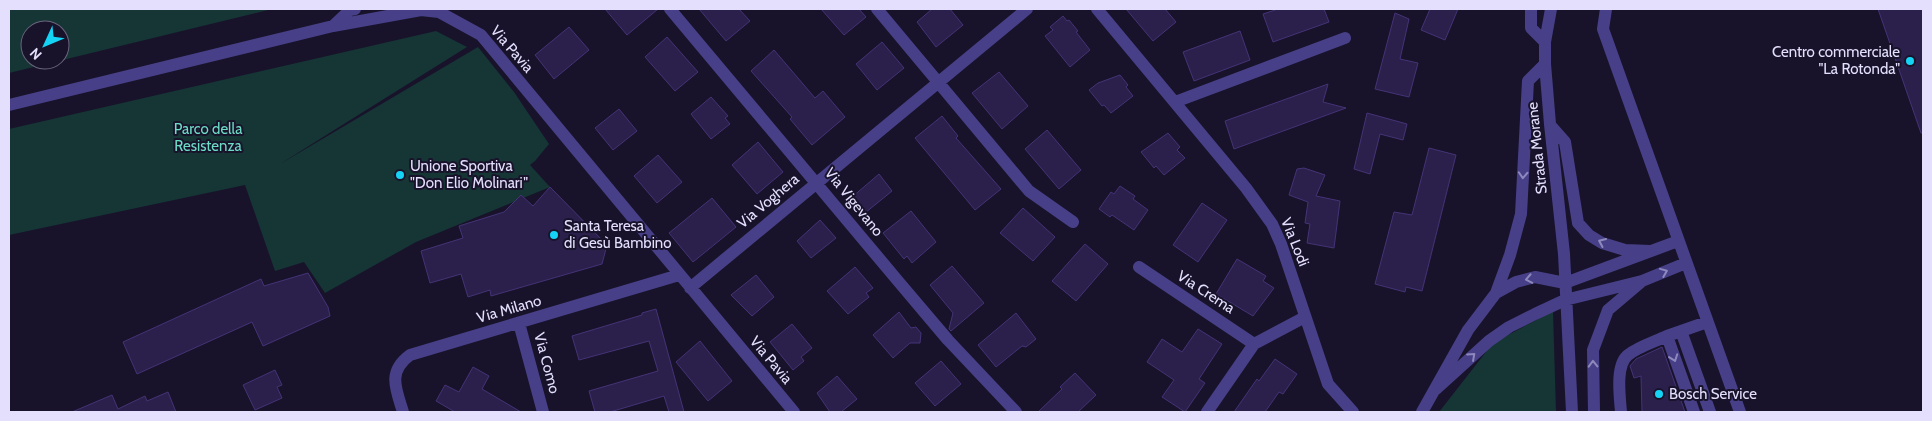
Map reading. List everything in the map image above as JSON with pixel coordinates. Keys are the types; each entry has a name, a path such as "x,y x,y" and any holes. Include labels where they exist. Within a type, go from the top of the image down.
{"street":[{"path":"334,26 350,10 355,9"},
{"name":"Via Vigevano","path":"670,9 948,340 1016,412"},
{"path":"877,9 1029,191 1073,222"},
{"name":"Via Voghera","path":"690,288 1027,9"},
{"name":"Via Lodi","path":"1097,9 1246,188 1272,224 1281,244 1328,384 1353,412"},
{"path":"1531,9 1530,28 1546,42"},
{"name":"Strada Morane","path":"1551,9 1545,64 1564,254 1572,412"},
{"path":"1606,9 1603,29 1740,412"},
{"name":"Via Pavia","path":"9,105 334,26 420,10 440,10 480,35 794,412"},
{"path":"1175,102 1345,38"},
{"path":"1422,412 1468,330 1496,293 1510,255 1521,214 1528,81 1545,64"},
{"path":"1550,124 1565,142 1578,222 1589,235 1602,243 1625,250 1650,251"},
{"path":"1496,293 1516,282 1536,277 1565,283 1678,241"},
{"path":"1436,389 1509,327 1566,300 1642,281 1686,263"},
{"name":"Via Crema","path":"1139,267 1254,344"},
{"name":"Via Milano","path":"403,412 394,381 397,369 402,361 410,355 679,275"},
{"path":"1594,412 1593,350 1608,310 1642,281"},
{"path":"1207,412 1254,344 1305,317"},
{"name":"Via Como","path":"519,322 543,412"},
{"path":"1621,412 1619,378 1623,362 1627,356 1666,336 1708,322"},
{"path":"1682,331 1710,412"},
{"path":"1666,336 1694,412"}],"green space":[{"path":"9,9 272,9 70,58 70,20 20,20 21,70 9,73"},
{"name":"Parco della Resistenza","path":"436,31 467,47 280,164 478,47 514,92 549,144 530,165 550,187 416,242 325,293 304,262 275,271 245,185 9,235 9,129"},
{"path":"1553,311 1556,412 1439,412 1493,343"}],"building":[{"path":"605,9 658,9 627,35"},
{"path":"699,9 739,9 750,21 726,41"},
{"path":"821,9 859,9 866,17 844,35"},
{"path":"932,9 950,9 963,25 936,47 917,22"},
{"path":"1126,9 1165,9 1176,22 1153,41"},
{"path":"1278,9 1324,9 1329,22 1273,42 1263,14"},
{"path":"1430,9 1458,9 1445,40 1421,30"},
{"name":"Centro commerciale \"La Rotonda\"","path":"1878,9 1923,9 1923,133 1921,133"},
{"path":"1395,13 1409,19 1400,59 1418,63 1409,97 1375,89"},
{"path":"1063,16 1078,31 1076,32 1090,50 1070,67 1045,36 1053,30 1050,27"},
{"path":"569,27 589,50 554,79 535,55"},
{"path":"1240,31 1250,60 1194,81 1183,52"},
{"path":"667,37 698,72 675,91 645,57"},
{"path":"882,42 904,68 877,90 856,64"},
{"path":"774,50 815,98 823,91 845,117 812,145 790,119 792,117 751,71"},
{"path":"999,72 1028,106 1002,129 972,93"},
{"path":"1120,75 1128,85 1126,87 1133,96 1111,113 1104,105 1102,106 1089,90 1098,83"},
{"path":"1328,84 1323,102 1346,108 1234,149 1225,121"},
{"path":"711,97 728,116 725,118 730,124 711,139 691,114"},
{"path":"619,109 637,131 613,150 595,128"},
{"path":"1367,113 1407,124 1403,140 1380,134 1370,174 1354,169"},
{"path":"942,116 958,136 956,138 1001,189 975,210 915,138"},
{"path":"1047,130 1081,170 1059,189 1025,149"},
{"path":"1168,133 1180,147 1177,150 1185,158 1164,175 1156,166 1154,168 1141,152"},
{"path":"758,142 783,172 757,194 732,165"},
{"path":"1429,148 1456,155 1422,291 1406,287 1405,292 1375,284 1394,212 1412,215"},
{"path":"658,155 682,182 657,203 634,176"},
{"path":"1304,168 1325,175 1316,196 1340,201 1334,248 1307,243 1310,224 1305,223 1308,202 1289,195 1297,169"},
{"path":"879,174 892,191 865,213 851,198"},
{"path":"1120,186 1135,196 1133,199 1148,210 1134,230 1112,215 1110,217 1099,209 1111,192 1114,194"},
{"path":"550,187 607,245 602,264 491,296 490,290 468,297 461,274 430,283 421,251 463,238 459,226 504,212 521,195 533,206"},
{"path":"712,198 736,227 693,262 669,233"},
{"path":"1202,203 1227,220 1198,262 1173,245"},
{"path":"1023,208 1055,237 1033,261 1000,233"},
{"path":"911,211 936,242 912,263 907,256 904,259 883,233"},
{"path":"820,220 836,238 811,258 797,241"},
{"path":"1085,244 1108,264 1076,301 1052,281"},
{"path":"1237,259 1266,276 1263,281 1274,288 1253,316 1216,294"},
{"path":"952,266 984,303 951,331 949,329 953,313 930,285"},
{"path":"855,267 873,288 866,293 869,297 848,314 827,291"},
{"path":"308,273 328,307 330,316 263,346 252,322 137,374 123,342 261,279 264,286"},
{"path":"756,275 774,297 752,316 731,295"},
{"path":"656,309 684,412 669,412 664,396 610,412 595,412 589,391 658,371 649,341 579,360 572,336"},
{"path":"899,312 911,328 916,327 921,333 920,343 910,343 893,358 873,335"},
{"path":"1016,313 1036,339 1026,347 1022,346 996,367 978,345"},
{"path":"792,324 812,348 801,357 804,361 793,370 770,342"},
{"path":"1198,329 1222,344 1199,379 1205,383 1185,412 1162,397 1174,380 1147,362 1162,339 1182,352"},
{"path":"700,341 732,381 708,401 676,362"},
{"name":"Bosch Service","path":"1662,347 1685,412 1642,412 1641,376 1634,378 1630,366 1636,359"},
{"path":"1275,359 1297,374 1283,394 1279,392 1265,412 1234,412 1257,379 1259,381"},
{"path":"941,361 961,384 935,406 915,383"},
{"path":"473,367 489,376 482,389 521,412 455,412 436,401 445,385 459,392"},
{"path":"275,370 282,385 277,387 282,398 255,410 243,385"},
{"path":"1075,373 1096,395 1078,412 1038,412 1062,389 1060,387"},
{"path":"837,376 857,399 841,412 830,412 817,393"},
{"path":"168,392 176,412 72,412 112,395 118,409 145,396 147,401"}],"place":[{"name":"Centro commerciale \"La Rotonda\"","path":"1910,61"},
{"name":"Unione Sportiva \"Don Elio Molinari\"","path":"400,175"},
{"name":"Santa Teresa di Gesù Bambino","path":"554,235"},
{"name":"Bosch Service","path":"1659,394"}]}
